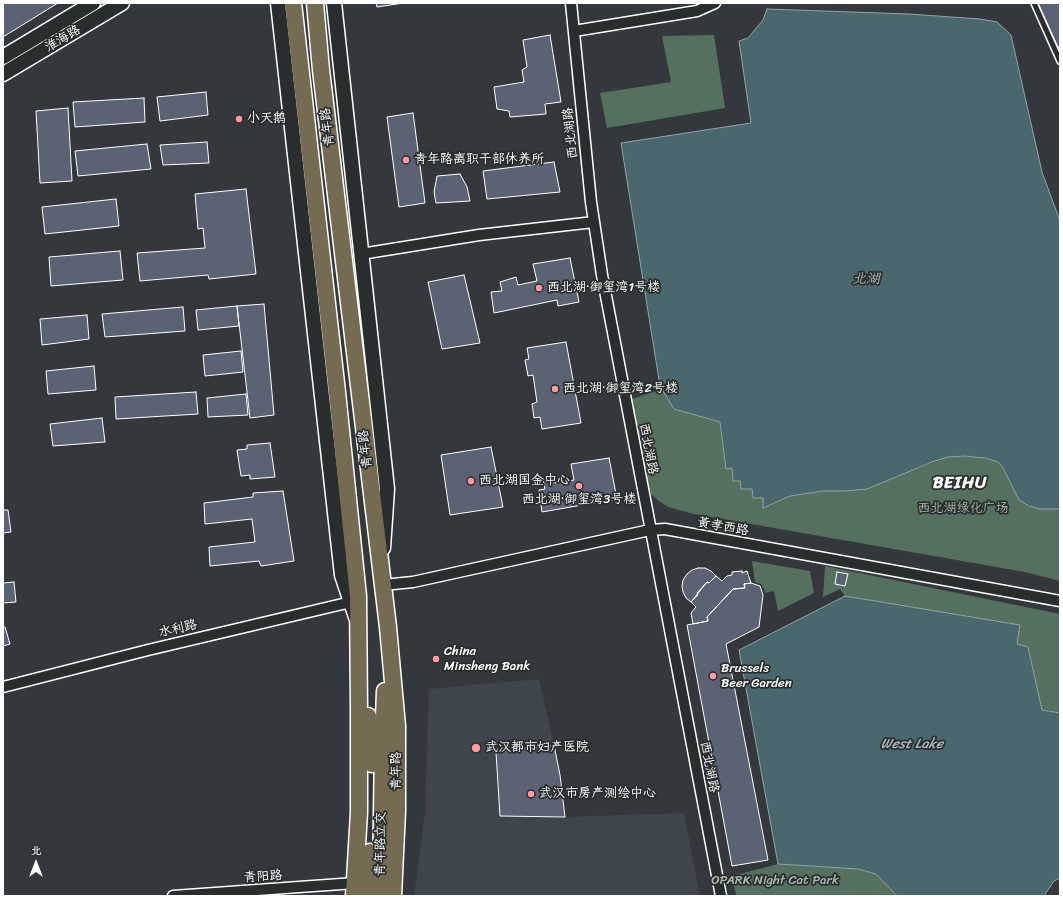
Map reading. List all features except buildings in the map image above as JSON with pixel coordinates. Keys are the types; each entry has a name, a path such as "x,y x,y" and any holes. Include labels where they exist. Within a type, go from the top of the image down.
{"main road":[{"name":"淮海路","path":"3,58 93,3"},
{"name":"淮海路","path":"3,74 122,3"},
{"path":"278,3 342,575 354,599"},
{"path":"282,3 298,48"},
{"name":"青年路","path":"293,3 337,384 354,599 359,633 359,812 354,890"},
{"name":"青年路","path":"315,3 322,78 388,627 397,726 397,811 393,896"},
{"path":"334,3 387,489 382,580"},
{"path":"377,745 388,627"},
{"path":"359,633 377,745"},
{"name":"青年路立交","path":"368,896 377,745"},
{"name":"青年路立交","path":"377,745 381,878 379,896"}],"street":[{"name":"西北湖路","path":"571,3 594,222 602,275 721,896"},
{"path":"574,31 696,11 714,3"},
{"path":"361,254 478,235 594,222"},
{"name":"黄孝西路","path":"382,580 412,582 650,530 665,529 1060,601"},
{"name":"水利路","path":"3,687 354,599"},
{"name":"青阳路","path":"173,896 354,890"}],"lane":[{"path":"1034,3 1060,61"}],"shaded area":[{"path":"539,679 554,745 496,752 500,816 565,817 684,813 700,896 414,896 425,812 429,689"}],"green space":[{"path":"714,35 725,108 607,128 600,93 671,82 662,36"},
{"name":"西北湖绿化广场","path":"662,389 674,409 720,422 726,468 732,468 733,481 740,481 763,498 764,508 790,496 823,491 845,491 899,475 948,457 964,456 985,458 998,462 1003,468 1011,484 1029,506 1040,509 1060,509 1060,581 1025,572 694,514 668,507 651,494 648,487 632,399"},
{"path":"752,561 810,571 814,593 778,611 774,591 765,593 761,584 755,582"},
{"path":"825,566 1060,614 1060,713 1042,710 1028,647 1017,645 1019,625 845,596 840,589 823,597"},
{"name":"OPARK Night Cat Park","path":"778,864 858,869 876,874 897,896 736,896 732,876"}],"water":[{"name":"北湖","path":"767,9 909,14 980,19 997,22 1011,35 1042,172 1060,221 1060,509 1040,509 1029,506 1019,500 1003,468 998,462 985,458 964,456 948,457 932,462 867,489 823,491 790,496 763,508 763,498 753,498 752,489 741,489 740,481 733,481 732,468 726,469 720,422 674,409 660,386 621,143 751,123 739,41 748,38 763,20"},
{"name":"West Lake","path":"845,596 1020,625 1017,644 1028,647 1042,710 1060,713 1060,878 1054,881 1044,896 897,896 876,874 858,869 778,864 739,650"}],"place":[{"name":"小天鹅","path":"239,119"},
{"name":"青年路离职干部休养所","path":"406,160"},
{"name":"西北湖·御玺湾1号楼","path":"539,288"},
{"name":"西北湖·御玺湾2号楼","path":"555,389"},
{"name":"西北湖国金中心","path":"471,481"},
{"name":"西北湖·御玺湾3号楼","path":"579,486"},
{"name":"China Minsheng Bank","path":"436,659"},
{"name":"Brussels Beer Garden","path":"713,676"},
{"name":"武汉都市妇产医院","path":"476,748"},
{"name":"武汉市房产测绘中心","path":"531,794"}],"district":[{"name":"BEIHU","path":"960,484"}]}
